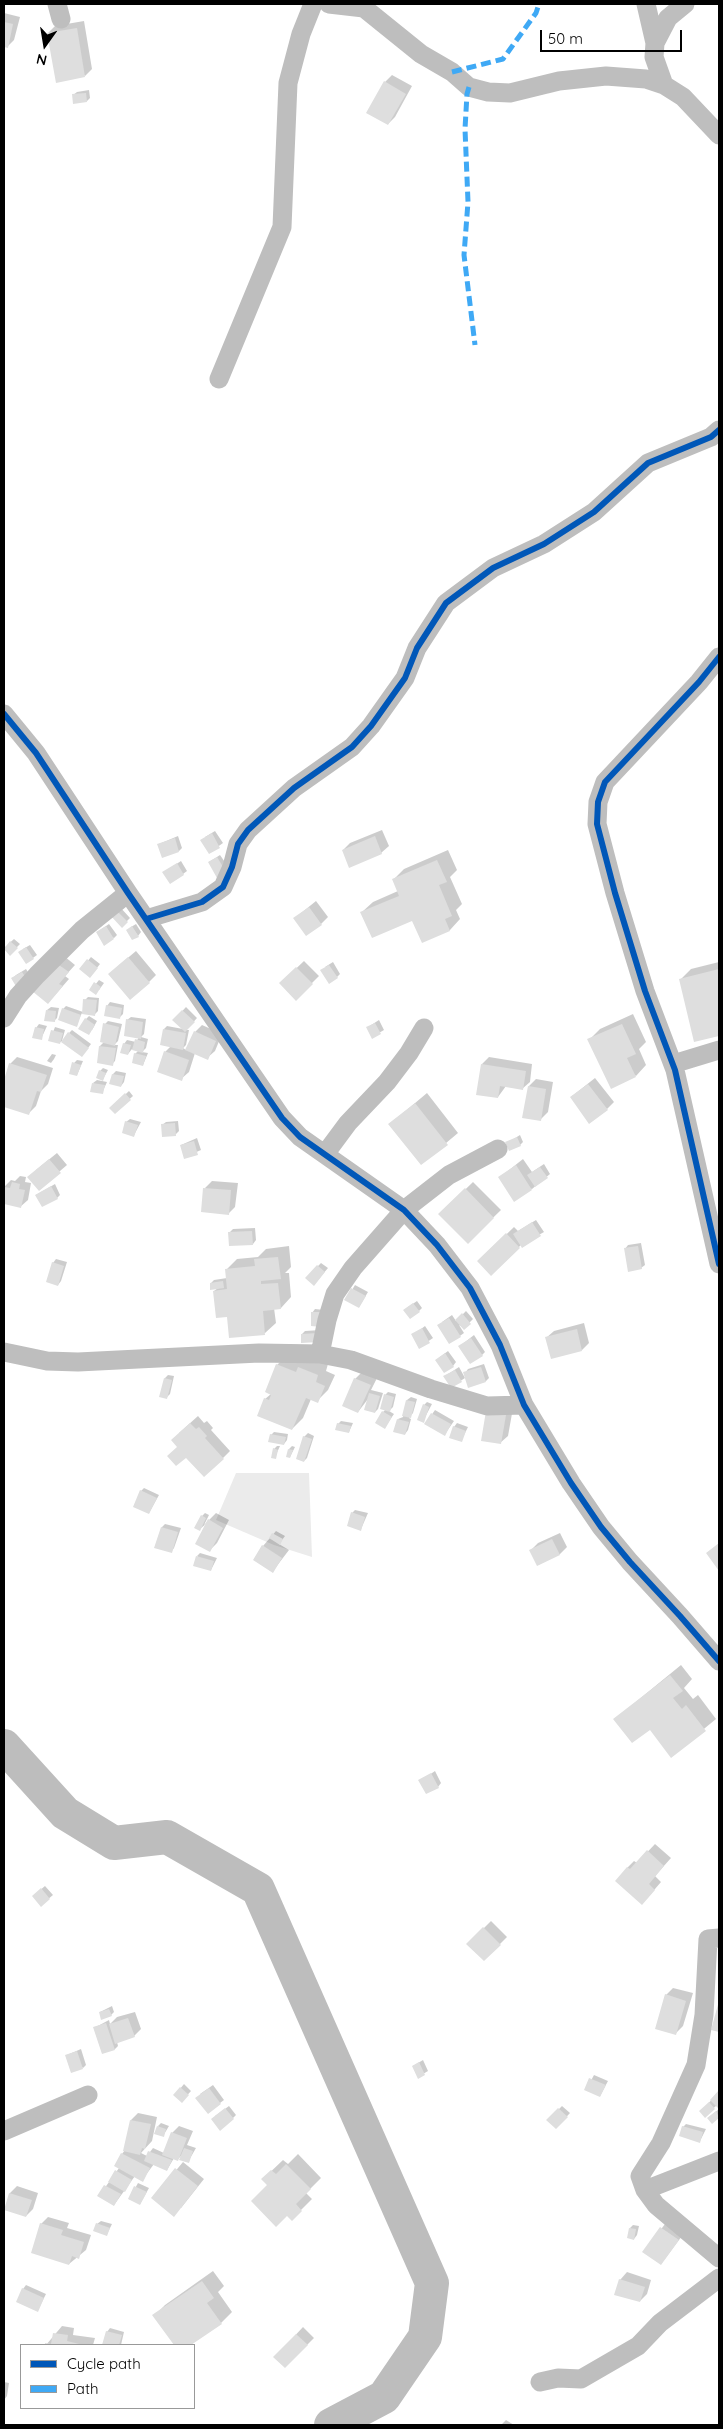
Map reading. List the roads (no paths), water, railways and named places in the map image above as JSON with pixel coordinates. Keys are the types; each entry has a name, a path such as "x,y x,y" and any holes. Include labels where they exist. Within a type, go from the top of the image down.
{"street":[{"path":"219,379 282,227 288,83 301,34 313,4"},
{"path":"329,4 364,8 421,54 452,72 469,87 488,92 510,93 559,81 606,76 646,79 664,85 684,97 719,135"},
{"path":"646,4 655,43 654,57 664,85"},
{"path":"655,43 668,18 685,4"},
{"path":"146,919 202,902 223,887 232,867 238,844 248,830 294,788 352,747 371,726 405,678 418,648 446,603 494,568 544,544 594,512 648,463 711,437 719,430"},
{"path":"719,657 699,682 606,782 598,802 597,824 615,893 645,991 673,1064 719,1264"},
{"path":"4,714 36,753 128,893 282,1118 300,1137 404,1210 437,1246 470,1288 500,1345 524,1405 550,1450 601,1528 719,1662"},
{"path":"4,1018 18,996 36,975 82,930 128,893"},
{"path":"325,1154 348,1123 387,1082 409,1053 424,1028"},
{"path":"673,1064 719,1050"},
{"path":"320,1354 326,1320 335,1294 354,1268 404,1210 449,1175 498,1149"},
{"path":"4,1352 48,1361 78,1362 259,1353 320,1354 352,1360 431,1389 487,1406 524,1405"},
{"path":"719,1938 708,1939 704,2015 696,2065 661,2143 640,2176 645,2190 656,2205 719,2258"},
{"path":"4,2131 88,2095"},
{"path":"645,2190 719,2162"},
{"path":"540,2382 558,2378 581,2379 638,2346 666,2318 719,2278"}],"waterway":[{"path":"4,1746 65,1813 114,1843 167,1837 258,1889 432,2283 425,2337 384,2397 331,2425"}]}
